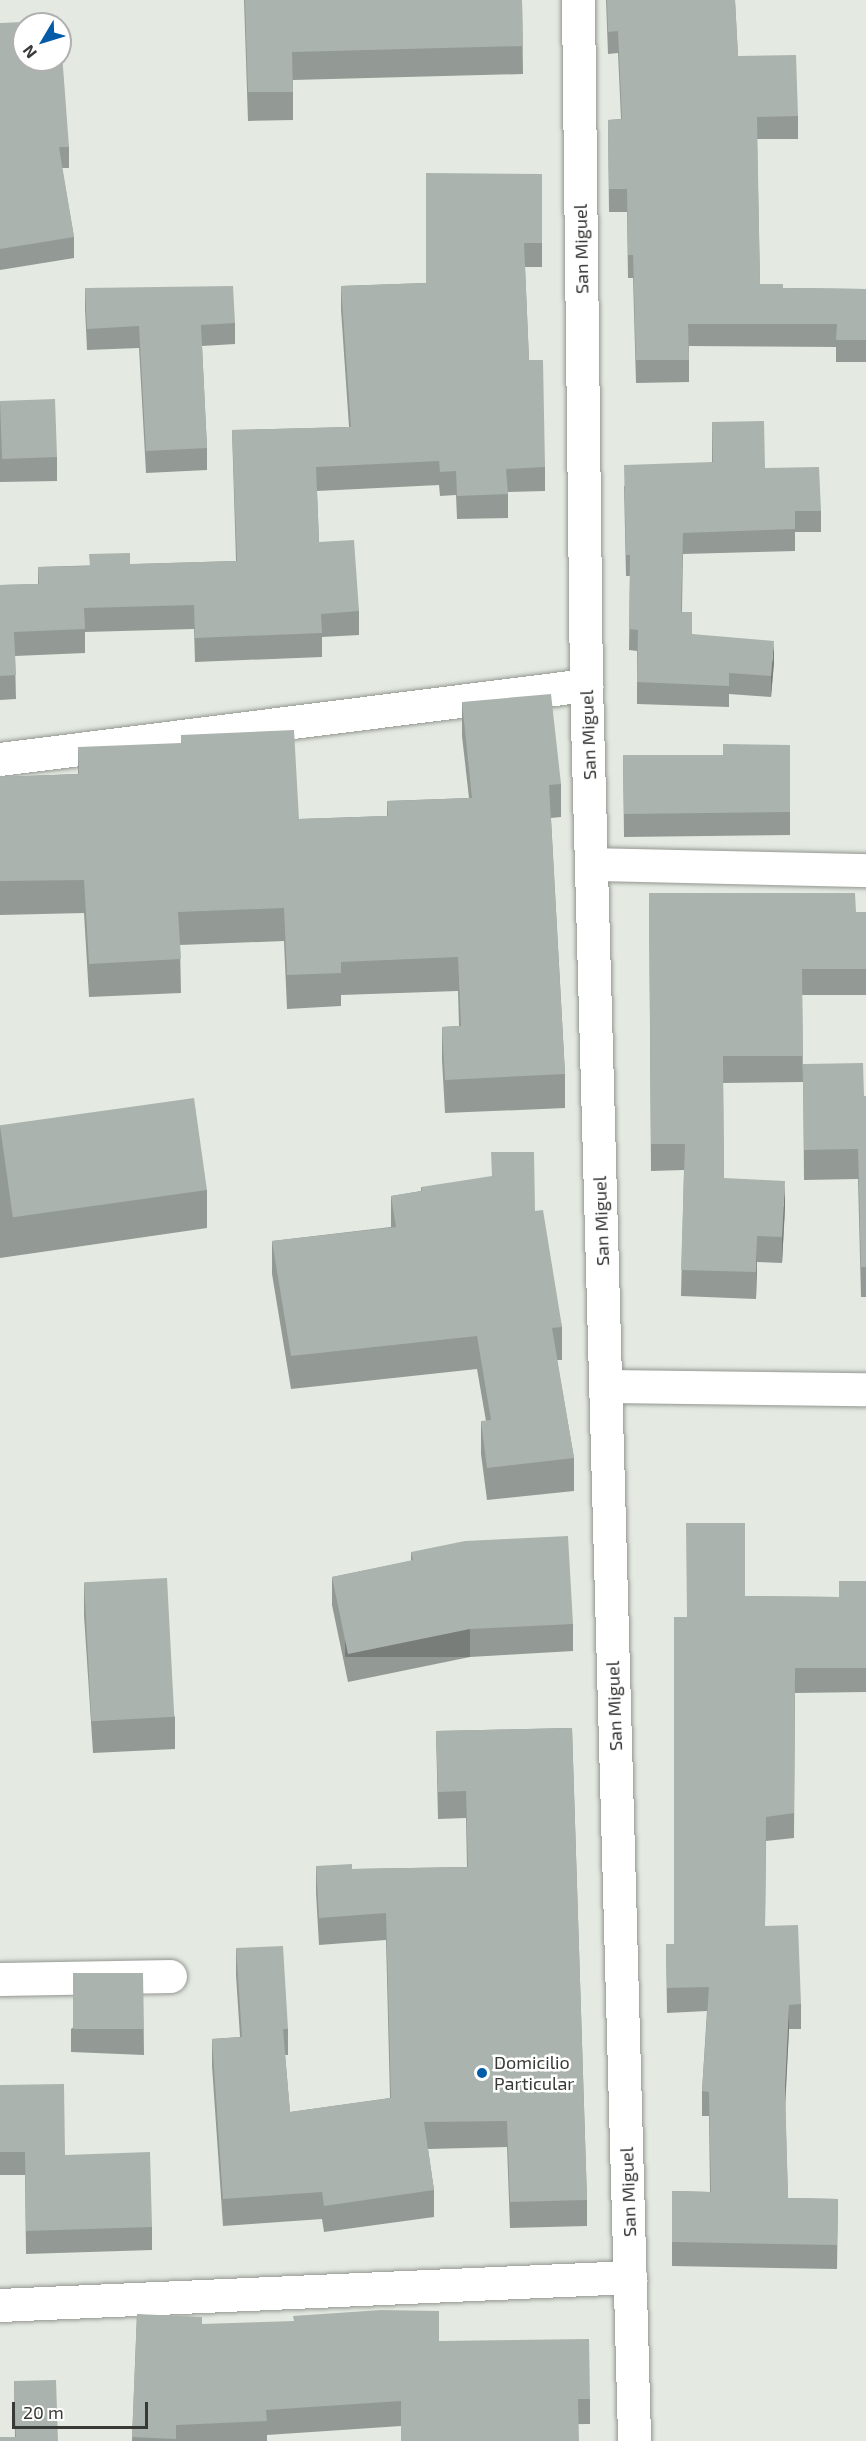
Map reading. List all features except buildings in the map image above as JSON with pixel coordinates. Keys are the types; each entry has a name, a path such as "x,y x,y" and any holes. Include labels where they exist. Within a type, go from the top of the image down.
{"street":[{"name":"San Miguel","path":"578,0 586,684 634,2441"},
{"path":"0,759 586,684"},
{"path":"592,864 866,870"},
{"path":"606,1386 866,1389"},
{"path":"0,1979 170,1976"},
{"path":"0,2305 630,2277"}],"place":[{"name":"Domicilio Particular","path":"482,2073"}]}
